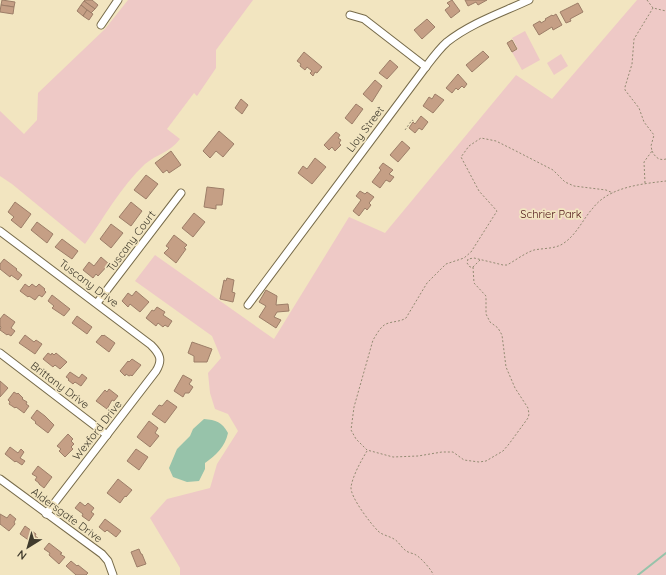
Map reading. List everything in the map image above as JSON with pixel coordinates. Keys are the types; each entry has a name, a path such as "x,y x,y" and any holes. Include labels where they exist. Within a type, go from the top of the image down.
{"street":[{"path":"101,25 118,0"},
{"name":"Lloy Street","path":"248,305 426,66 446,43 463,31 529,0"},
{"path":"350,15 364,19 426,66"},
{"name":"Tuscany Court","path":"97,303 181,193"},
{"name":"Tuscany Drive","path":"0,230 151,345 157,351 160,358"},
{"name":"Brittany Drive","path":"0,353 107,435"},
{"name":"Wexford Drive","path":"46,514 156,371 160,358"},
{"name":"Aldersgate Drive","path":"0,479 102,554 108,561 113,575"}],"path":[{"path":"647,0 652,8 666,11"},
{"path":"652,8 634,39 632,64 625,90 639,108 644,122 654,135 651,146 652,151 659,159 666,159"},
{"path":"405,130 412,120 415,122"},
{"path":"480,260 473,267 474,284 486,296 486,314 490,322 498,328 502,335 506,367 515,388 528,408 530,414 528,418 510,444 486,461 478,462 464,460 453,452 393,457 367,450 356,439 351,430 354,407 373,340 385,324 402,321 406,318 427,283 446,264 465,258 471,252 497,211 479,191 461,157 469,146 481,138 496,142 553,170 565,182 574,186 606,190 613,193"},
{"path":"645,184 644,162 652,151"},
{"path":"467,260 470,258 507,265 533,251 563,244 570,238 598,202 613,193 645,184 666,181"},
{"path":"465,258 468,265 473,267"},
{"path":"367,450 353,481 351,489 354,498 379,532 394,539 405,551 418,556 424,564 430,568 433,575"}],"green space":[{"path":"128,0 253,0 216,50 216,68 197,96 194,93 167,129 180,139 172,147 145,164 136,173 120,192 85,244 12,184 0,176 0,111 24,134 37,120 38,93 105,29"},
{"name":"Schrier Park","path":"637,0 666,0 666,575 180,575 180,568 150,518 167,499 210,488 217,464 238,431 228,414 215,409 210,393 208,373 221,358 212,336 135,281 155,255 274,339 349,217 385,233 516,75 552,99"},
{"path":"525,31 540,60 522,70 512,52 518,49 512,38"},
{"path":"561,54 568,66 554,75 547,63"}],"shaded area":[{"path":"204,419 215,421 223,426 228,433 225,442 216,454 205,463 205,469 199,481 187,482 173,477 169,468 177,449 190,436 193,429"}],"building":[{"path":"2,0 15,2 14,7 1,5"},
{"path":"92,0 98,5 95,9 84,1"},
{"path":"452,0 460,11 451,18 445,10 450,6 447,3"},
{"path":"465,0 487,0 478,5 476,2 468,6"},
{"path":"84,1 95,9 91,13 81,5"},
{"path":"578,3 583,12 566,23 560,12"},
{"path":"1,5 14,7 13,14 0,12"},
{"path":"81,5 87,10 83,16 77,11"},
{"path":"87,10 93,14 89,20 83,16"},
{"path":"556,14 562,25 553,30 552,27 539,35 533,25 540,21 541,23 546,20 545,19"},
{"path":"427,19 435,27 422,39 414,30"},
{"path":"512,40 517,49 512,52 507,43"},
{"path":"483,51 489,57 472,72 466,65"},
{"path":"304,52 322,67 317,73 315,72 313,76 310,73 312,71 307,67 305,70 297,61"},
{"path":"390,60 398,67 387,79 379,73"},
{"path":"458,74 467,84 464,88 462,86 458,90 456,88 452,93 446,88"},
{"path":"375,80 382,86 372,102 363,94"},
{"path":"435,94 444,100 433,113 423,106 429,97 432,99"},
{"path":"241,99 248,105 242,114 235,108"},
{"path":"356,104 363,109 352,124 345,118"},
{"path":"421,116 428,122 422,130 419,128 415,133 409,128 413,122 415,124"},
{"path":"219,131 234,144 223,157 216,151 210,158 203,151"},
{"path":"336,132 340,135 338,138 341,140 339,143 341,145 335,151 332,147 329,150 324,145"},
{"path":"402,141 410,148 398,162 390,155"},
{"path":"171,151 181,165 169,173 167,170 163,173 155,163"},
{"path":"315,158 326,167 312,184 298,173 303,166 307,169"},
{"path":"383,163 393,170 389,174 394,177 390,182 386,180 380,188 372,182 381,170 379,168"},
{"path":"146,175 158,184 146,199 134,190"},
{"path":"207,187 224,189 222,205 216,205 216,209 204,207"},
{"path":"360,191 365,194 367,192 374,197 369,203 371,205 367,210 365,208 359,216 353,211 361,200 356,196"},
{"path":"15,202 31,214 21,228 11,220 14,217 8,212"},
{"path":"131,202 142,211 131,226 119,217"},
{"path":"194,213 205,222 193,237 182,228"},
{"path":"37,222 53,234 47,243 31,230"},
{"path":"111,224 123,233 111,248 100,239"},
{"path":"174,235 187,245 184,248 186,249 176,263 164,253 169,248 166,246"},
{"path":"62,239 78,251 72,259 55,247"},
{"path":"101,257 109,264 98,276 96,274 93,278 83,270 89,262 94,266"},
{"path":"4,259 22,275 18,280 11,275 10,277 0,269 0,264"},
{"path":"227,278 234,280 232,292 235,293 233,302 220,299 224,280 226,281"},
{"path":"25,284 29,287 32,284 36,287 39,284 45,289 44,290 46,292 42,297 39,295 35,300 20,291"},
{"path":"266,290 277,296 276,305 288,304 289,311 277,312 274,317 281,320 276,328 259,317 266,306 259,302"},
{"path":"136,291 149,302 140,312 130,304 128,307 122,301 128,293 132,296"},
{"path":"52,295 70,309 64,316 52,308 54,306 48,301"},
{"path":"157,307 165,312 163,315 172,321 168,327 165,325 163,327 158,323 156,326 146,318 152,310 154,311"},
{"path":"4,314 15,322 11,328 15,331 11,336 0,330 0,319"},
{"path":"77,316 92,327 87,334 72,323"},
{"path":"25,335 34,342 36,340 42,344 35,354 19,343"},
{"path":"102,335 115,343 109,352 96,342"},
{"path":"192,342 212,349 207,362 194,362 194,356 188,353"},
{"path":"48,353 51,355 52,353 54,355 56,353 67,362 60,369 55,365 53,367 43,359"},
{"path":"132,359 141,365 132,376 126,374 125,376 120,371 128,361 129,362"},
{"path":"70,372 79,378 82,374 87,378 81,386 75,382 73,384 66,377"},
{"path":"183,375 192,380 189,384 193,387 189,393 185,393 183,397 174,391"},
{"path":"0,381 8,388 0,397"},
{"path":"109,389 118,396 114,401 112,400 107,409 96,401 105,390 107,392"},
{"path":"14,392 17,394 18,393 29,406 24,413 9,404 10,402 8,400"},
{"path":"167,400 177,407 165,423 152,414 159,405 162,406"},
{"path":"37,410 54,425 48,433 31,418"},
{"path":"149,421 158,428 155,433 159,436 150,447 137,437"},
{"path":"68,434 73,439 71,441 74,444 71,447 73,449 65,457 59,451 61,449 57,446"},
{"path":"10,447 18,453 21,449 24,452 20,458 25,461 22,465 16,461 15,462 5,454"},
{"path":"136,449 148,457 139,470 127,461"},
{"path":"38,466 52,477 44,488 35,480 37,477 32,474"},
{"path":"118,479 132,490 120,503 107,493"},
{"path":"80,502 85,506 88,503 94,508 91,512 94,514 89,521 75,508"},
{"path":"0,514 7,518 10,514 16,519 14,522 15,524 9,531 0,524"},
{"path":"105,519 121,531 116,537 107,530 105,532 99,527"},
{"path":"25,526 36,534 35,536 38,538 34,544 20,534"},
{"path":"49,543 65,557 59,564 49,555 50,553 44,549"},
{"path":"139,549 146,564 137,567 131,552"},
{"path":"71,561 88,573 86,575 76,575 66,566"}],"waterway":[{"path":"638,575 666,553"}]}
